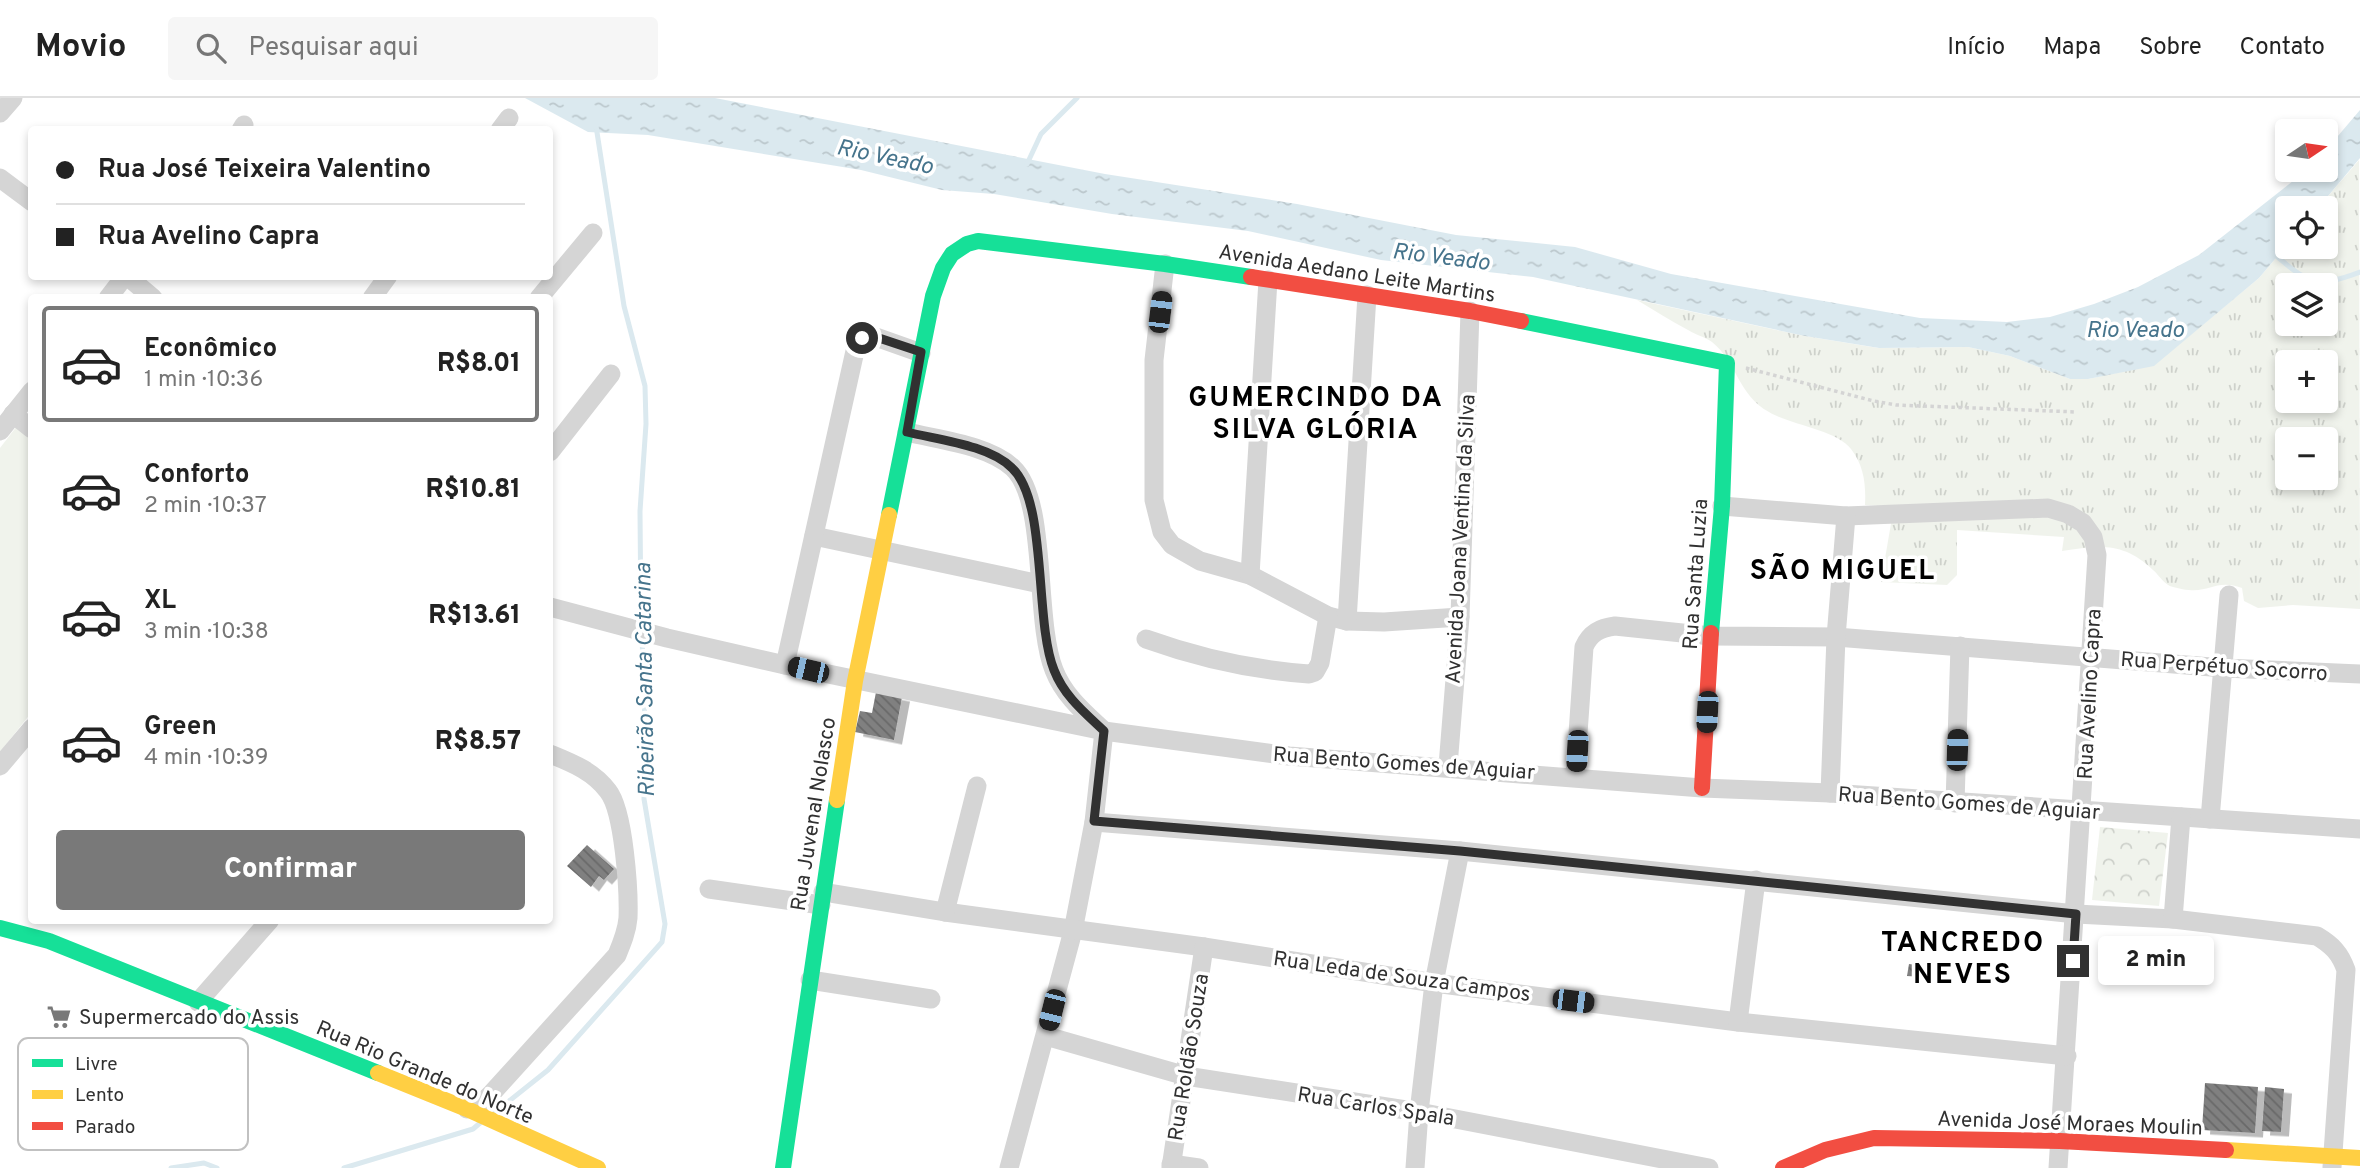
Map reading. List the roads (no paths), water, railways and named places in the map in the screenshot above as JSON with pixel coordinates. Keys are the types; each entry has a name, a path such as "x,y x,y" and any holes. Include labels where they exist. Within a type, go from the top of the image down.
{"street":[{"path":"0,113 13,98"},
{"path":"0,178 28,199"},
{"path":"542,294 593,233"},
{"name":"Avenida Aedano Leite Martins","path":"978,241 1165,264 1470,311 1727,363"},
{"name":"Rua Juvenal Nolasco","path":"783,1168 855,681 921,352 933,296 949,256 956,248 978,241"},
{"path":"1165,264 1154,360 1154,500 1156,516 1172,545 1187,555 1250,575 1328,616 1347,621 1384,622 1460,617"},
{"path":"111,294 123,280"},
{"path":"131,280 148,294"},
{"path":"1250,575 1268,280"},
{"path":"1347,621 1367,295"},
{"name":"Avenida Joana Ventina da Silva","path":"1448,766 1460,617 1470,311"},
{"path":"785,665 857,342 866,336 873,336 921,352"},
{"name":"Rua Santa Luzia","path":"1702,788 1722,506 1727,363"},
{"path":"553,448 611,374"},
{"path":"0,430 28,396"},
{"path":"13,414 28,426"},
{"path":"907,432 979,449 1014,468 1023,484 1035,526 1040,584 1054,670 1067,695 1104,731 1094,821 1073,931 1009,1168"},
{"path":"1722,506 1846,516 1836,638 1830,793"},
{"name":"Rua Avelino Capra","path":"1846,516 2048,508 2068,514 2083,523 2093,537 2097,555 2092,657 2058,1168"},
{"path":"814,536 1040,584"},
{"path":"2210,819 2229,595"},
{"name":"Rua Bento Gomes de Aguiar","path":"553,608 667,638 855,681 1104,731 1289,756 1448,766 1702,788 1830,793 2360,829"},
{"path":"1146,639 1221,662 1309,674 1315,672 1320,663 1328,616"},
{"name":"Rua Perpétuo Socorro","path":"1576,777 1584,647 1587,639 1602,628 1615,626 1711,636 1836,638 2224,668 2360,674"},
{"path":"1955,803 1960,646"},
{"path":"0,766 28,733"},
{"path":"467,1109 482,1103 492,1093 617,955 624,938 628,907 621,822 616,803 593,775 553,755"},
{"path":"945,912 977,786"},
{"path":"2173,919 2181,817"},
{"path":"1094,821 1460,851 2076,914 2173,919 2317,936 2332,945 2346,970 2332,1162"},
{"path":"1415,1168 1434,983 1460,851"},
{"path":"1738,1022 1756,880"},
{"name":"Rua Leda de Souza Campos","path":"709,889 945,912 1204,947 1434,983 1738,1022 2067,1056"},
{"path":"198,1002 266,924"},
{"name":"Rua Rio Grande do Norte","path":"0,928 49,941 467,1109 598,1168"},
{"name":"Rua Roldão Souza","path":"1171,1166 1204,947"},
{"path":"810,980 931,999"},
{"name":"Rua Carlos Spala","path":"1046,1036 1186,1076 1419,1112 1709,1168"},
{"name":"Avenida José Moraes Moulin","path":"1783,1168 1825,1150 1874,1138 2060,1140 2332,1162 2360,1158"},
{"path":"1171,1166 1199,1168"}],"water":[{"name":"Rio Veado","path":"525,98 715,98 1105,174 1297,204 1456,235 1575,247 1671,274 1920,318 2007,322 2050,317 2138,287 2199,255 2292,182 2338,182 2338,136 2360,110 2360,158 2328,196 2275,196 2275,259 2259,278 2154,366 2088,379 2070,379 2010,356 1968,347 1879,348 1805,336 1533,277 1381,260 1248,231 1112,214 994,194 942,190 861,170 648,135 588,132"}],"waterway":[{"path":"1027,164 1041,134 1077,98"},
{"name":"Ribeirão Santa Catarina","path":"596,126 624,306 645,386 646,424 640,511 641,626"},
{"path":"2273,253 2295,271 2313,280 2332,280 2360,272"},
{"name":"Ribeirão Santa Catarina","path":"494,1113 548,1070 662,942 665,924 644,799 642,636"},
{"name":"Ribeirão Santa Catarina","path":"344,1168 473,1129 480,1123"},
{"name":"Ribeirão Santa Catarina","path":"171,1168 204,1163 217,1168"}],"place":[{"name":"Supermercado do Assis","path":"59,1017"}],"district":[{"name":"GUMERCINDO DA SILVA GLÓRIA","path":"1316,412"},
{"name":"SÃO MIGUEL","path":"1843,569"},
{"name":"TANCREDO NEVES","path":"1963,957"}]}
